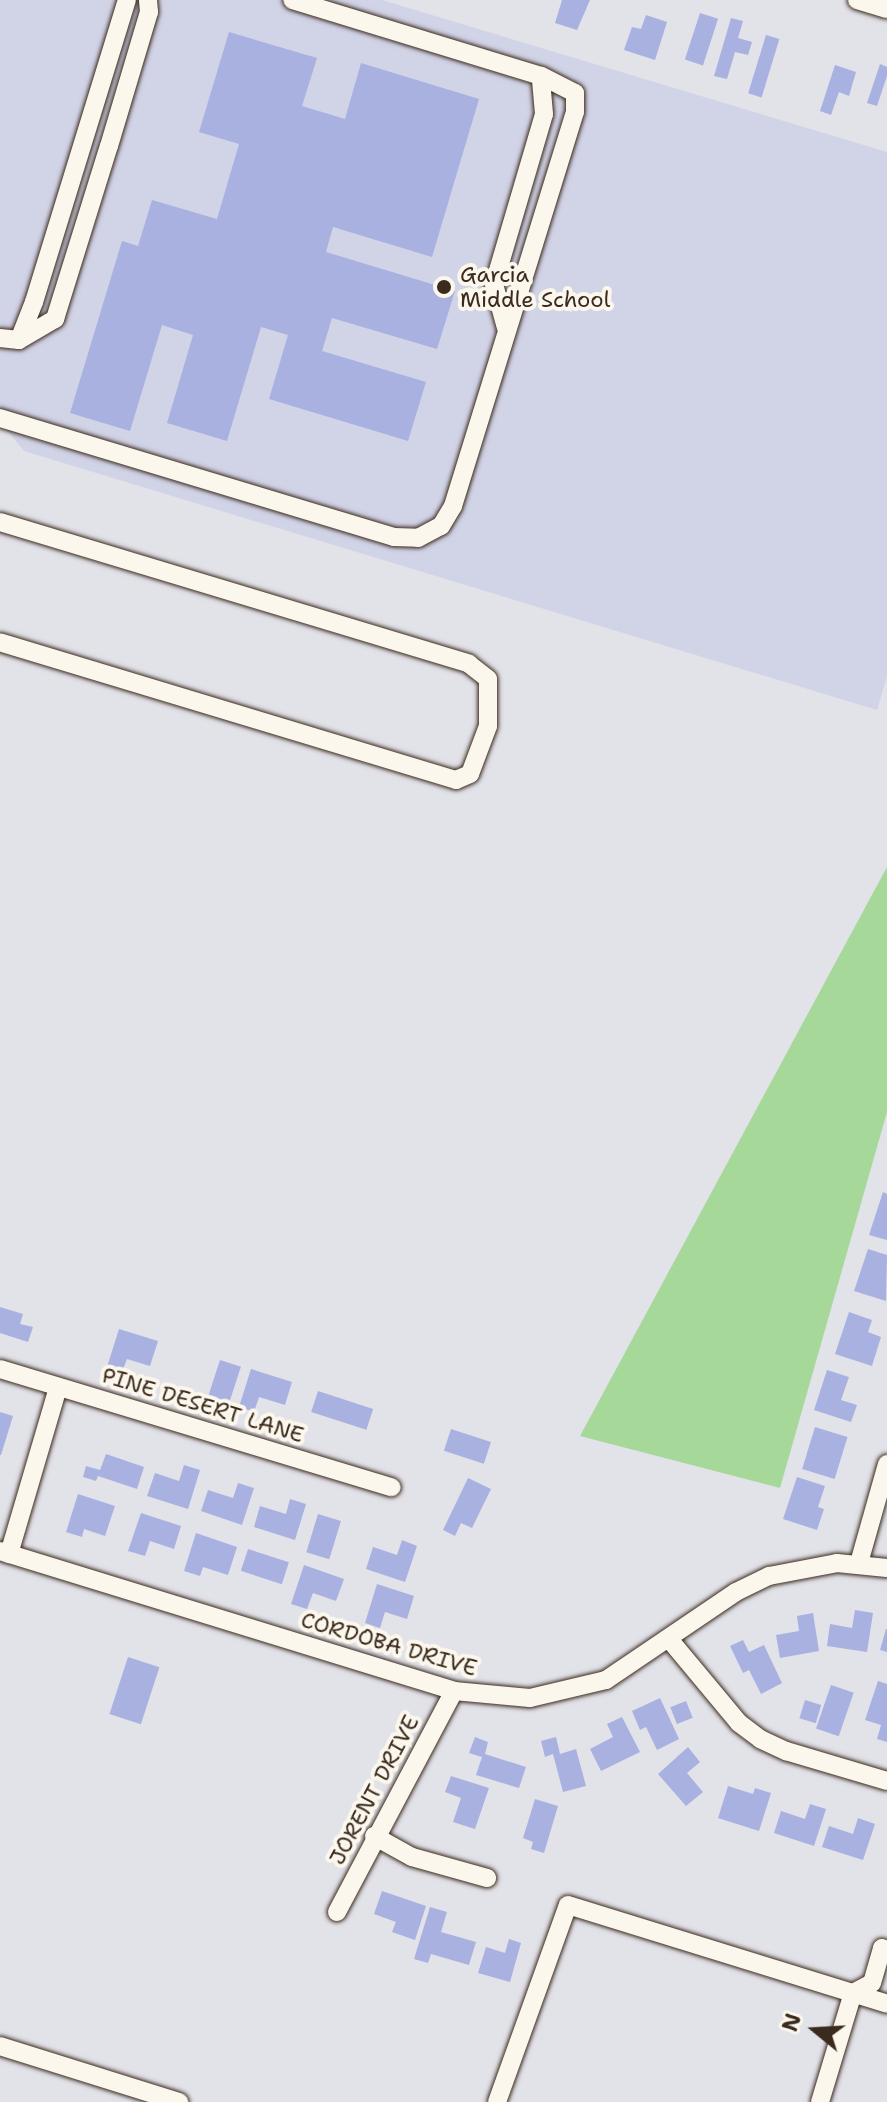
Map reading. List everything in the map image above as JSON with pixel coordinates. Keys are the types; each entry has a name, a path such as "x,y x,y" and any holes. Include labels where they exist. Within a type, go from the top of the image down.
{"street":[{"path":"9,339 34,302 127,0"},
{"path":"9,339 55,319 149,12 148,0"},
{"path":"0,418 394,537 418,538 441,526 453,506 575,112 575,93 541,76 292,0"},
{"path":"857,0 887,9"},
{"path":"506,328 494,284 544,114 541,76"},
{"path":"0,522 469,664 488,679 488,726 470,774 456,780 0,642"},
{"name":"PINE DESERT LANE","path":"0,1369 392,1487"},
{"path":"4,1552 58,1387"},
{"path":"859,1563 887,1464"},
{"name":"CORDOBA DRIVE","path":"4,1552 454,1691 530,1698 606,1680 736,1592 769,1576 804,1567 859,1563 887,1568"},
{"path":"669,1639 739,1723 760,1739 786,1751 887,1781"},
{"name":"JORENT DRIVE","path":"337,1912 374,1836 454,1691"},
{"path":"374,1836 412,1857 487,1878"},
{"path":"497,2102 568,1905 887,2004"},
{"path":"820,2102 853,1993 872,1983 882,1948 887,1950"},
{"path":"0,2046 179,2102"}],"shaded area":[{"name":"Garcia Middle School","path":"0,0 382,0 887,152 887,676 877,710 24,451 0,422"}],"green space":[{"path":"887,867 887,1112 780,1488 580,1436"}],"building":[{"path":"562,0 590,0 577,30 555,23"},
{"path":"700,13 718,19 703,65 685,60"},
{"path":"646,15 667,22 655,60 624,50 632,27 641,29"},
{"path":"731,18 743,21 738,38 752,42 748,55 735,52 727,79 714,76"},
{"path":"229,32 317,58 302,106 345,119 361,63 479,99 432,257 333,227 326,252 455,291 437,349 332,318 322,351 426,382 408,441 269,399 288,335 261,327 227,441 167,423 193,335 162,325 130,431 70,413 122,241 138,246 152,200 217,219 239,144 199,132"},
{"path":"766,35 779,39 762,97 748,93"},
{"path":"880,64 887,67 887,76 877,106 867,103"},
{"path":"835,65 856,72 849,96 839,92 831,115 820,111"},
{"path":"883,1192 887,1194 887,1240 869,1235"},
{"path":"868,1249 887,1255 886,1301 854,1291"},
{"path":"0,1307 23,1314 20,1324 33,1327 28,1342 0,1333"},
{"path":"849,1312 872,1320 868,1332 881,1337 872,1366 835,1354"},
{"path":"119,1329 158,1341 150,1366 127,1359 122,1372 107,1367"},
{"path":"220,1360 241,1367 229,1405 208,1398"},
{"path":"251,1369 292,1382 285,1405 259,1397 254,1412 239,1407"},
{"path":"827,1370 849,1377 841,1400 857,1405 851,1422 814,1410"},
{"path":"318,1391 373,1409 366,1430 311,1412"},
{"path":"0,1412 13,1416 1,1455 0,1455"},
{"path":"815,1427 848,1437 835,1479 802,1469"},
{"path":"451,1429 491,1442 484,1464 444,1451"},
{"path":"106,1454 144,1467 137,1489 98,1476 96,1481 83,1477 86,1466 100,1470"},
{"path":"184,1465 200,1470 188,1509 147,1496 155,1473 179,1481"},
{"path":"797,1477 825,1486 818,1507 824,1509 817,1530 783,1519"},
{"path":"468,1478 491,1489 472,1528 461,1523 455,1536 443,1530"},
{"path":"238,1483 254,1488 242,1525 201,1511 208,1490 233,1498"},
{"path":"78,1494 115,1506 105,1536 84,1529 82,1537 66,1532"},
{"path":"290,1499 306,1504 295,1540 254,1527 260,1506 286,1514"},
{"path":"141,1513 181,1526 174,1549 150,1541 145,1556 128,1551"},
{"path":"318,1514 341,1521 329,1559 306,1552"},
{"path":"196,1533 237,1547 228,1575 203,1567 200,1576 184,1571"},
{"path":"402,1540 417,1546 405,1582 366,1569 373,1547 397,1555"},
{"path":"248,1549 289,1562 282,1584 241,1571"},
{"path":"304,1565 344,1579 336,1601 313,1593 307,1609 291,1604"},
{"path":"377,1584 414,1596 407,1619 385,1612 380,1628 365,1623"},
{"path":"855,1610 873,1613 867,1652 827,1646 830,1624 852,1628"},
{"path":"813,1613 819,1651 780,1658 776,1635 799,1631 797,1616"},
{"path":"887,1629 887,1652 880,1650"},
{"path":"743,1640 749,1652 764,1645 782,1683 761,1694 749,1670 743,1673 730,1646"},
{"path":"128,1657 159,1667 141,1724 109,1714"},
{"path":"878,1681 887,1684 887,1742 877,1739 881,1725 865,1720"},
{"path":"831,1685 854,1693 839,1736 816,1728"},
{"path":"660,1698 679,1739 657,1750 646,1727 640,1730 632,1711"},
{"path":"805,1700 821,1705 816,1723 799,1718"},
{"path":"686,1701 693,1718 677,1724 670,1707"},
{"path":"622,1717 640,1752 601,1771 590,1749 613,1737 607,1724"},
{"path":"475,1737 488,1742 485,1754 526,1767 519,1788 476,1775 482,1757 469,1753"},
{"path":"556,1737 560,1754 576,1749 586,1786 563,1792 553,1754 545,1757 541,1741"},
{"path":"688,1747 700,1762 687,1773 703,1792 686,1806 658,1774"},
{"path":"451,1776 489,1788 475,1829 453,1822 461,1798 445,1792"},
{"path":"728,1786 753,1794 755,1788 771,1793 759,1831 718,1818"},
{"path":"535,1799 558,1806 544,1853 531,1849 533,1842 523,1838"},
{"path":"810,1804 826,1809 814,1846 774,1833 781,1811 805,1819"},
{"path":"858,1818 875,1824 863,1860 822,1847 829,1826 853,1834"},
{"path":"382,1891 426,1906 415,1940 392,1932 396,1922 374,1914"},
{"path":"430,1907 447,1912 441,1932 476,1942 469,1965 431,1954 428,1963 414,1959"},
{"path":"509,1939 521,1943 510,1982 478,1973 486,1947 505,1953"}],"place":[{"name":"Garcia Middle School","path":"444,287"}]}
